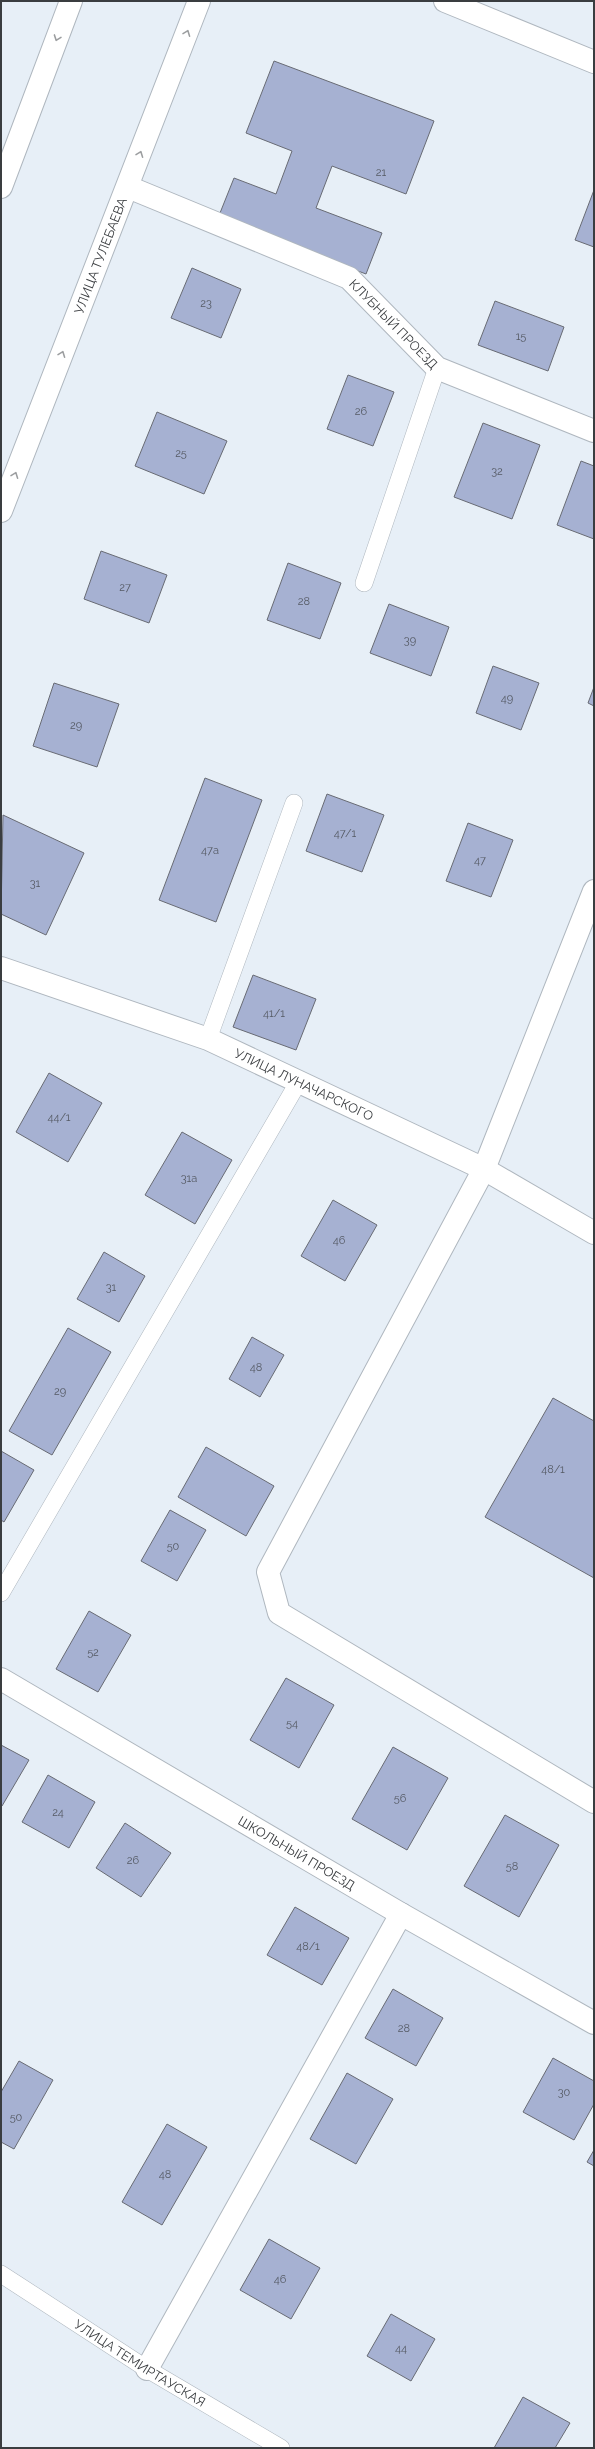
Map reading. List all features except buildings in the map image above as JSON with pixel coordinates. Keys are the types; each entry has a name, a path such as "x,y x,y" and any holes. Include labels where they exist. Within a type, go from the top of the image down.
{"street":[{"path":"1,186 8,147 71,1"},
{"name":"УЛИЦА ТУЛЕБАЕВА","path":"1,511 199,1"},
{"path":"445,1 594,62"},
{"name":"КЛУБНЫЙ ПРОЕЗД","path":"128,187 349,278 437,368 594,431"},
{"path":"594,891 484,1169 268,1572 278,1613 594,1802"},
{"name":"УЛИЦА ЛУНАЧАРСКОГО","path":"1,968 208,1038 484,1169 594,1233"},
{"name":"ШКОЛЬНЫЙ ПРОЕЗД","path":"1,1679 401,1914 594,2023"},
{"path":"147,2369 401,1914"}],"lane":[{"path":"364,583 437,368"},
{"path":"208,1038 294,803"},
{"path":"1,1593 298,1081"},
{"name":"УЛИЦА ТЕМИРТАУСКАЯ","path":"1,2274 147,2369 281,2448"}]}
